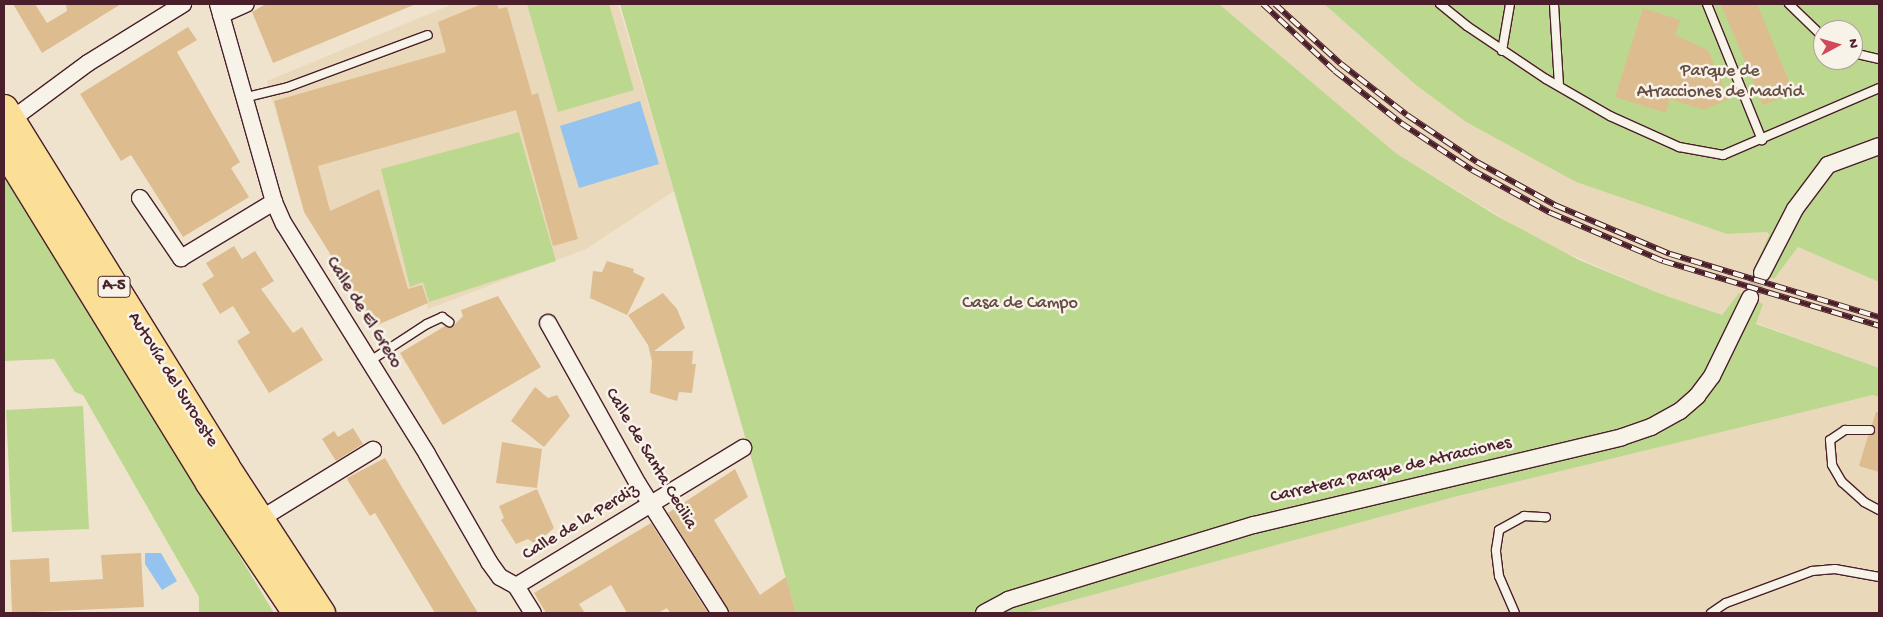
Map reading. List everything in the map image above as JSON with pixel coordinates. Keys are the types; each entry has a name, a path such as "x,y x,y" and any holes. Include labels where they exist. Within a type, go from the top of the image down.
{"highway":[{"name":"Autovía del Suroeste","path":"7,114 259,520 320,613"},
{"name":"Autovía del Suroeste","path":"4,148 210,483 297,613"}],"street":[{"name":"Autovía del Suroeste","path":"7,114 183,4"},
{"path":"220,9 246,4"},
{"name":"Calle de El Greco","path":"220,9 247,97 274,202 284,224 370,361 489,562 500,577 516,586 533,613"},
{"path":"1762,273 1795,209 1828,165 1879,146"},
{"path":"140,198 181,258 274,202"},
{"name":"Carretera Parque de Atracciones","path":"984,613 1008,600 1254,525 1622,437 1650,427 1680,411 1697,396 1712,376 1750,298"},
{"name":"Calle de Santa Cecilia","path":"548,323 652,504 720,613"},
{"name":"Calle de la Perdiz","path":"516,586 743,448"},
{"path":"259,520 373,450"}],"lane":[{"path":"1440,4 1502,50 1559,86 1610,116 1679,147 1723,155 1762,140 1879,88"},
{"path":"1502,50 1510,4"},
{"path":"1554,4 1559,86"},
{"path":"1707,4 1762,140"},
{"path":"1789,4 1813,27"},
{"path":"247,97 288,87 428,35"},
{"path":"1863,55 1879,59"},
{"path":"370,361 427,324 442,317 449,322"},
{"path":"1870,430 1845,430 1830,440 1832,465 1842,482 1864,502 1879,510"},
{"path":"1515,613 1499,576 1496,550 1499,530 1524,516 1546,517"},
{"path":"1711,613 1726,603 1812,571 1835,569 1879,577"}],"shaded area":[{"path":"453,4 618,4 674,191 586,249 428,309 427,303 375,326 303,207 267,81"},
{"path":"1219,4 1324,4 1416,85 1466,122 1576,182 1727,234 1767,232 1774,279 1798,247 1879,282 1879,368 1756,323 1739,293 1722,315 1661,294 1542,242 1397,154"},
{"path":"1873,395 1879,397 1879,613 1026,613 1454,497"}],"green space":[{"path":"527,4 609,4 634,90 558,112"},
{"name":"Casa de Campo","path":"620,4 1219,4 1397,154 1497,216 1579,260 1661,294 1722,315 1739,293 1763,304 1756,324 1879,368 1879,397 1873,395 1454,497 1026,613 796,613"},
{"name":"Parque de Atracciones de Madrid","path":"1324,4 1879,4 1879,282 1798,247 1774,279 1754,269 1769,235 1767,232 1727,234 1576,182 1466,122 1416,85"},
{"path":"519,132 556,261 429,302 423,282 410,287 381,169"},
{"path":"4,168 274,613 199,613 199,597 83,395 75,392 54,359 4,361"},
{"path":"83,406 89,529 12,532 6,410"}],"water":[{"path":"640,101 659,164 579,188 560,126"},
{"path":"145,553 161,553 177,581 162,590 145,564"}],"building":[{"path":"13,4 35,4 47,23 67,11 66,4 121,4 42,53"},
{"path":"266,4 416,4 273,63 252,12"},
{"path":"482,4 497,4 499,9 507,7 532,95 538,93 578,239 553,246 516,110 318,166 330,211 379,189 408,289 422,285 428,303 375,326 304,212 274,101 446,52 438,22"},
{"path":"1721,4 1757,4 1794,93 1763,105"},
{"path":"1643,8 1680,20 1675,35 1708,50 1729,99 1704,110 1670,99 1666,113 1615,97"},
{"path":"188,27 197,40 177,52 240,162 231,168 249,197 183,237 131,155 121,161 80,94"},
{"path":"234,246 242,259 255,251 274,281 261,289 293,333 302,327 323,360 269,393 237,341 250,333 233,306 220,314 202,284 214,276 206,263"},
{"path":"607,261 634,269 633,272 645,278 627,315 590,298 593,271 602,272"},
{"path":"663,293 677,309 685,328 654,351 693,351 692,364 696,364 692,393 679,392 677,401 650,393 652,361 648,345 628,315"},
{"path":"498,296 541,367 443,425 400,353 445,326 452,327 463,316 461,310"},
{"path":"535,387 548,398 557,395 570,416 544,447 511,421"},
{"path":"1876,412 1879,412 1879,472 1859,466 1868,436 1875,432 1872,425"},
{"path":"353,428 363,444 336,461 322,439 334,431 338,437"},
{"path":"502,442 542,449 537,488 496,483"},
{"path":"385,458 478,613 435,613 375,513 370,516 348,481 347,478"},
{"path":"735,469 748,497 714,520 760,595 786,577 796,613 730,613 668,513"},
{"path":"537,489 554,528 535,544 528,539 516,544 501,520 504,518 499,506"},
{"path":"651,523 708,613 670,613 667,608 658,613 627,613 611,585 579,604 585,613 546,613 534,593"},
{"path":"141,553 144,607 12,613 10,560 49,558 50,582 103,579 101,555"}],"tunnel":[{"path":"1750,298 1762,273"}],"railway":[{"path":"1263,4 1335,71 1401,123 1472,170 1551,213 1663,261 1879,326"},
{"path":"1275,4 1341,64 1407,115 1477,162 1555,205 1670,254 1879,317"}]}
